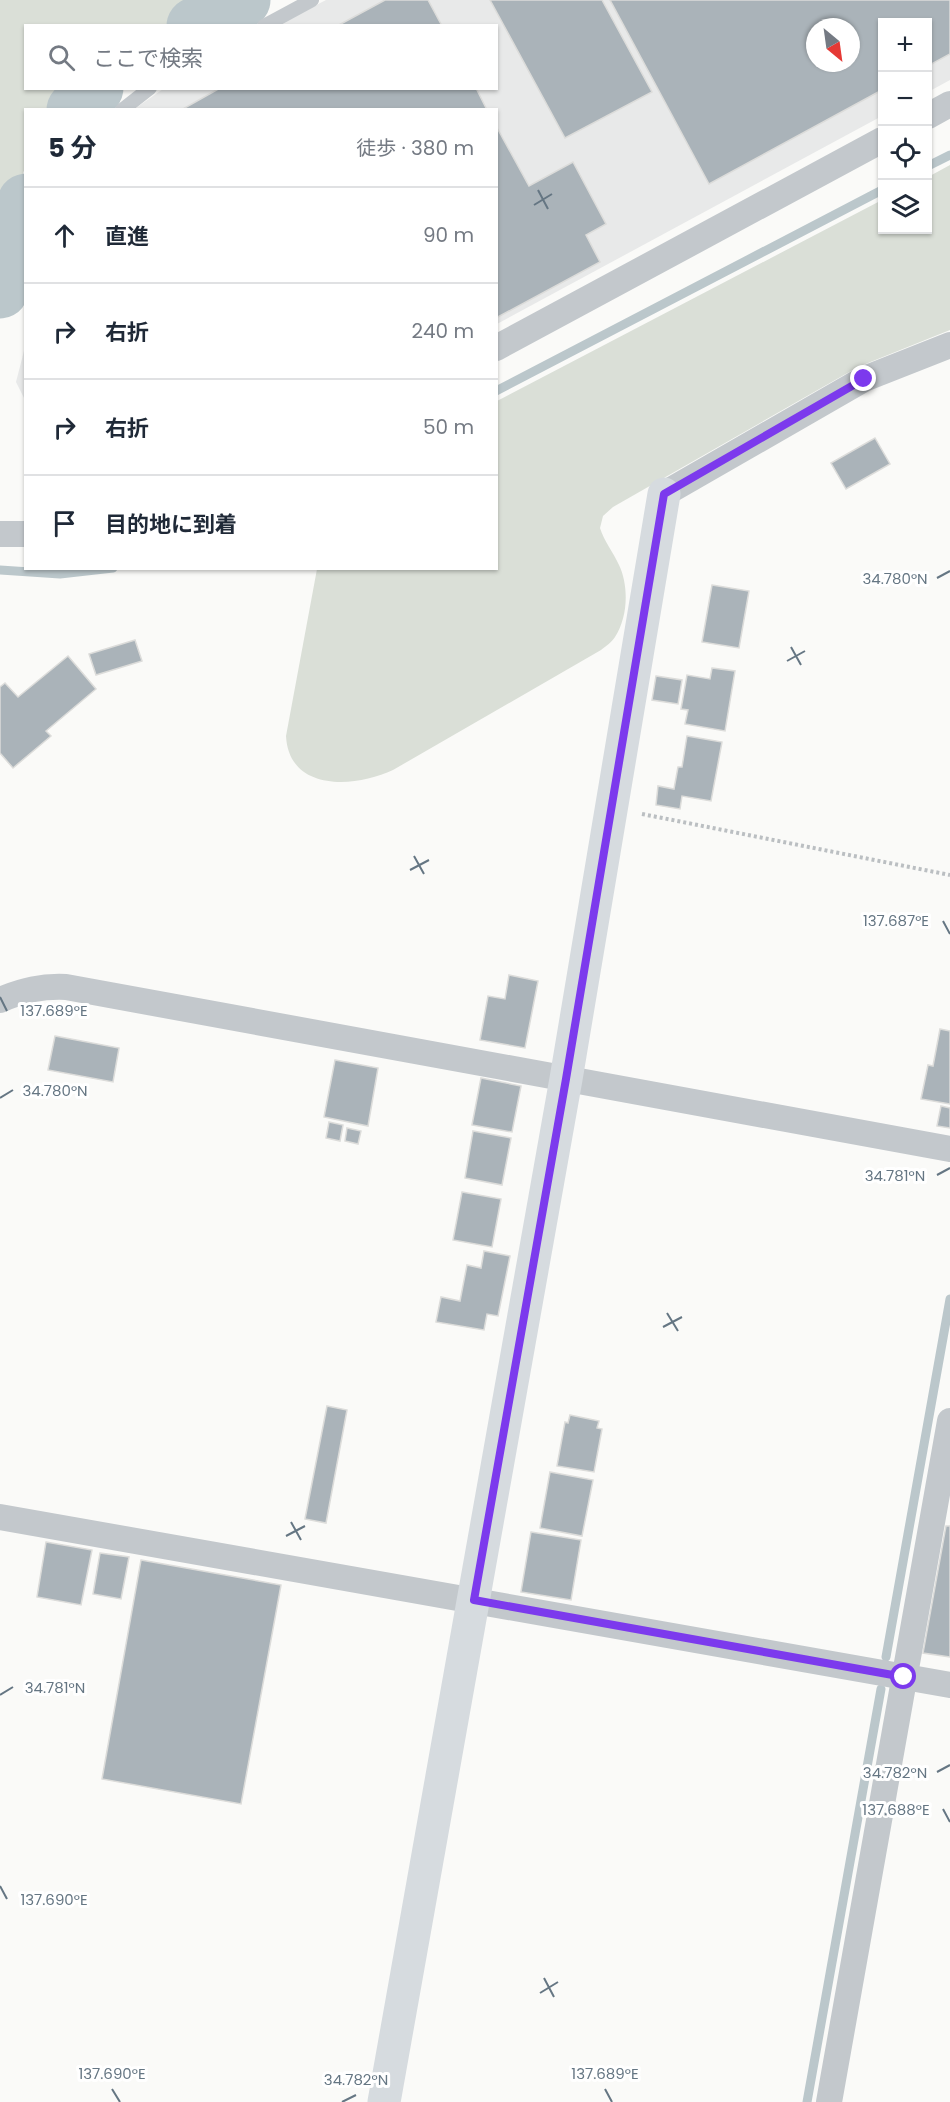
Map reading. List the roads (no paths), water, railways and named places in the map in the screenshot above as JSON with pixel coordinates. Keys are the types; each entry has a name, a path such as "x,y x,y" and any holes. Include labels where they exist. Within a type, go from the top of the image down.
{"street":[{"path":"932,113 950,104"},
{"path":"498,347 878,142"},
{"path":"384,2102 566,1079 664,494 864,379 950,345"},
{"path":"0,534 24,534"},
{"path":"0,1000 21,991 44,986 66,987 950,1149"},
{"path":"829,2102 950,1421"},
{"path":"0,1517 950,1685"}],"lane":[{"path":"268,24 312,0"},
{"path":"125,108 147,90"}],"waterway":[{"path":"199,24 242,0"},
{"path":"77,108 93,90"},
{"path":"932,164 950,155"},
{"path":"498,390 878,192"},
{"path":"0,290 24,209"},
{"path":"0,570 60,574 95,570"},
{"path":"886,1657 950,1299"},
{"path":"807,2102 881,1689"}]}
